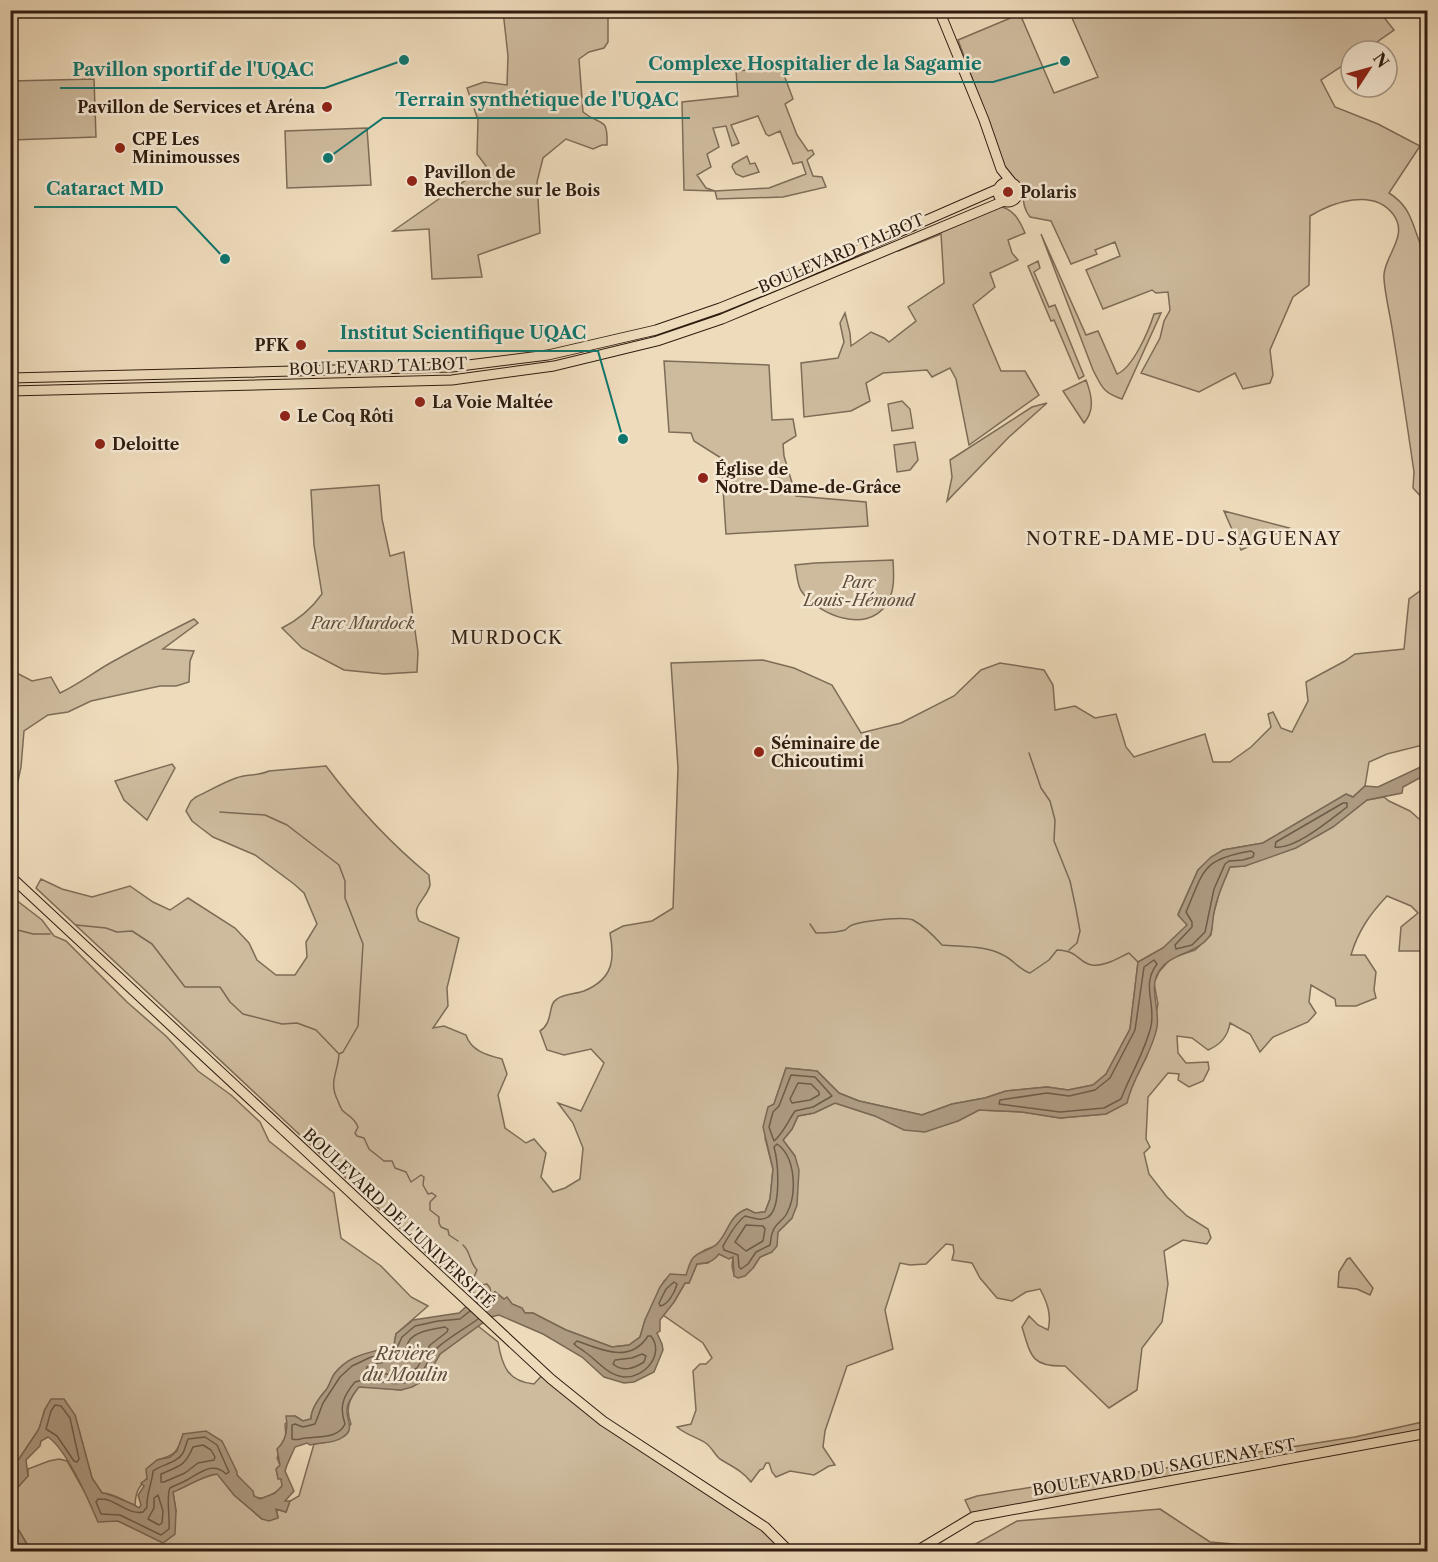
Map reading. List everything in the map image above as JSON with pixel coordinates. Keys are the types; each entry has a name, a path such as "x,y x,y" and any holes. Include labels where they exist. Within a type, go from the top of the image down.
{"main road":[{"path":"939,10 984,120 1001,169 1017,189 1017,196 1011,202 1004,201 999,196 1001,169"},
{"path":"1000,187 1007,183 1012,184"},
{"name":"BOULEVARD TALBOT","path":"10,378 453,367 548,355 656,330 720,308 1000,187"},
{"name":"BOULEVARD TALBOT","path":"10,391 452,380 554,366 657,341 722,319 1004,201"},
{"name":"BOULEVARD DE L'UNIVERSITÉ","path":"10,876 551,1379 603,1421 765,1527 790,1551"},
{"name":"BOULEVARD DU SAGUENAY EST","path":"915,1551 974,1517 1428,1433"}],"green space":[{"path":"503,11 608,11 608,42 604,48 589,52 579,59 583,112 605,125 607,145 593,149 566,139 543,158 537,182 540,233 478,255 482,277 432,279 429,229 393,231 486,166 477,154 478,120 467,88 484,82 507,85 508,56"},
{"path":"1069,11 1379,11 1394,30 1381,39 1339,39 1339,68 1321,80 1335,107 1378,124 1420,146 1389,193 1404,206 1427,256 1427,503 1413,488 1414,472 1385,286 1384,274 1399,229 1393,214 1385,206 1375,201 1353,200 1330,206 1310,216 1309,285 1293,297 1270,350 1273,375 1270,383 1243,389 1235,373 1199,392 1141,373 1160,338 1164,321 1170,310 1168,292 1156,293 1152,290 1103,309 1086,270 1120,256 1115,242 1095,250 1097,254 1071,264 1051,221 1030,217 1024,206 1022,188 1005,167 958,40 1020,14 1054,93 1098,77"},
{"path":"781,67 793,99 785,104 797,135 808,151 812,150 814,154 807,160 813,176 822,177 826,187 783,197 717,199 715,191 684,190 682,102 738,96 736,71","holes":["758,116 766,134 769,136 780,131 793,164 802,162 806,174 769,188 715,191 706,188 697,175 711,167 707,154 719,147 713,128 726,126 732,146 739,143 731,125"]},
{"path":"94,79 96,137 11,140 11,81"},
{"path":"367,128 371,185 287,188 285,131"},
{"path":"747,156 750,164 755,163 759,172 743,177 736,174 732,167 733,164"},
{"path":"997,206 1015,215 1025,233 1008,240 1012,253 1018,260 990,273 995,287 973,305 1001,371 1025,371 1039,395 969,445 956,379 950,368 932,377 927,370 883,373 866,383 870,401 851,411 804,417 801,363 838,358 844,342 840,323 845,313 851,346 871,332 889,342 916,321 908,307 944,283 941,234 898,251 897,247"},
{"path":"1041,234 1086,335 1098,331 1117,374 1134,357 1154,314 1161,313 1122,399 1104,389 1093,370"},
{"path":"1038,261 1040,268 1034,272 1049,307 1055,305 1084,376 1079,379 1028,266"},
{"path":"664,361 769,365 772,420 793,419 796,436 783,444 784,456 796,496 866,502 868,526 726,534 721,458 694,441 691,433 669,432"},
{"path":"1086,380 1090,392 1091,408 1084,423 1063,391"},
{"path":"902,401 910,409 913,428 892,431 888,404"},
{"path":"1047,403 1009,437 947,501 952,477 950,460 1032,407"},
{"path":"915,442 918,460 910,470 897,472 894,445"},
{"name":"Parc Murdock","path":"379,485 382,519 390,556 404,552 418,652 417,672 384,674 344,670 302,648 282,628 304,613 322,594 314,545 311,490"},
{"path":"1224,511 1289,528 1241,550"},
{"name":"Parc Louis-Hémond","path":"893,560 894,578 886,605 877,614 855,620 831,614 810,600 800,589 795,565 815,563"},
{"path":"1427,586 1427,744 1387,754 1369,762 1365,786 1353,797 1346,794 1263,843 1223,850 1198,870 1178,914 1188,925 1163,948 1138,962 1130,1029 1106,1074 1093,1085 1068,1090 1047,1087 1006,1091 985,1098 952,1104 922,1115 859,1101 839,1093 817,1071 786,1068 765,1138 773,1169 770,1199 765,1212 755,1213 747,1209 736,1215 717,1244 695,1258 686,1275 668,1278 664,1281 645,1320 640,1337 629,1345 612,1347 566,1330 533,1313 525,1313 522,1308 495,1292 483,1299 456,1281 36,888 41,879 62,889 92,897 130,886 153,902 170,910 188,898 235,928 249,943 257,960 276,975 295,975 307,957 306,942 317,924 304,893 255,855 213,837 192,821 186,811 196,797 236,778 269,771 326,766 374,824 429,875 430,885 416,911 419,921 459,938 447,988 448,1006 433,1028 444,1026 466,1035 476,1049 502,1059 507,1074 498,1095 505,1128 526,1143 534,1139 546,1153 541,1177 553,1192 580,1179 583,1148 573,1123 558,1103 581,1111 604,1063 591,1049 564,1055 547,1050 540,1031 547,1023 552,1005 557,999 594,986 606,974 612,960 610,933 623,926 652,921 673,908 678,768 671,663 763,660 794,668 832,685 861,733 901,723 954,696 981,670 1000,663 1044,670 1053,685 1055,710 1075,706 1095,718 1116,714 1126,747 1134,757 1205,734 1213,762 1230,762 1251,747 1271,727 1268,714 1273,712 1281,728 1292,732 1308,701 1306,682 1355,654 1404,649 1409,599"},
{"path":"194,619 198,623 163,649 194,651 190,661 189,682 91,701 68,712 48,715 24,731 21,767 14,800 11,802 11,670 32,681 51,677 60,693 112,662"},
{"path":"172,764 175,768 147,820 124,800 115,781"},
{"path":"1384,797 1410,811 1427,826 1427,951 1399,951 1401,927 1418,913 1411,906 1387,896 1365,923 1351,955 1365,955 1376,972 1374,990 1376,998 1356,1006 1336,1006 1335,999 1311,985 1309,1002 1316,1013 1308,1022 1273,1037 1260,1052 1250,1034 1230,1023 1223,1040 1208,1050 1192,1038 1177,1036 1178,1053 1186,1063 1208,1062 1209,1069 1203,1081 1189,1087 1178,1080 1179,1074 1168,1073 1148,1097 1146,1139 1150,1147 1144,1153 1149,1174 1167,1197 1187,1216 1208,1229 1211,1238 1207,1244 1183,1240 1164,1251 1168,1284 1162,1322 1142,1348 1137,1390 1109,1408 1065,1366 1046,1365 1039,1362 1031,1353 1022,1327 1029,1316 1038,1325 1048,1330 1048,1309 1040,1289 1026,1292 1012,1301 997,1298 980,1278 972,1263 952,1260 953,1245 946,1244 926,1264 900,1263 885,1310 893,1349 847,1366 825,1431 823,1447 835,1465 814,1475 790,1471 776,1477 769,1463 766,1463 751,1482 741,1472 720,1459 707,1444 677,1427 691,1424 696,1410 693,1371 700,1364 706,1364 712,1358 703,1343 663,1315 685,1283 689,1283 697,1264 708,1263 719,1254 733,1257 734,1275 753,1268 760,1257 772,1252 778,1232 792,1218 795,1156 783,1140 792,1129 798,1116 814,1113 835,1103 875,1116 958,1121 979,1110 1022,1112 1060,1118 1106,1114 1126,1103 1131,1087 1147,1056 1158,1004 1154,983 1159,972 1171,958 1195,950 1211,935 1220,890 1230,867 1245,866 1317,836 1333,827 1367,800"},
{"path":"11,896 42,920 54,936 66,941 127,1002 167,1037 198,1071 231,1095 260,1122 269,1141 334,1193 341,1238 381,1266 411,1297 428,1306 396,1334 394,1345 355,1358 341,1366 316,1403 311,1419 303,1421 295,1416 285,1424 286,1437 277,1458 282,1486 275,1493 261,1498 255,1497 230,1469 184,1434 175,1452 157,1460 138,1490 135,1505 102,1493 92,1478 75,1415 45,1409 39,1429 11,1471"},
{"path":"1350,1258 1373,1288 1370,1295 1357,1289 1338,1287 1339,1272"},
{"path":"478,1326 498,1342 504,1365 512,1376 525,1383 534,1384 544,1373 603,1421 765,1527 790,1551 31,1551 18,1529 17,1517 11,1504 12,1493 28,1476 28,1469 59,1459 67,1461 83,1489 118,1521 163,1542 176,1511 173,1492 212,1475 218,1474 234,1495 262,1519 278,1517 276,1509 286,1512 290,1501 299,1496 314,1444 334,1441 351,1424 348,1413 349,1404 359,1386 401,1390 423,1381 440,1354"},
{"path":"1427,1421 1427,1433 973,1517 965,1500 977,1496 1106,1475 1204,1464 1258,1452 1355,1437"},
{"path":"1160,1509 1210,1542 1316,1551 963,1551 1017,1521"}],"water":[{"name":"Rivière du Moulin","path":"1427,764 1427,774 1403,787 1402,793 1367,800 1333,827 1296,848 1245,866 1230,867 1217,899 1209,937 1196,948 1169,961 1155,979 1158,1020 1155,1037 1127,1103 1106,1114 1060,1118 1022,1112 979,1110 958,1121 925,1132 904,1130 875,1116 835,1103 814,1113 798,1116 792,1129 783,1140 795,1156 799,1170 797,1205 792,1218 778,1232 777,1246 772,1252 760,1257 745,1276 738,1278 734,1276 733,1257 729,1259 719,1254 709,1262 697,1264 689,1283 685,1283 660,1320 660,1331 657,1333 663,1350 654,1372 634,1382 624,1383 604,1377 582,1357 543,1334 499,1315 491,1317 440,1354 423,1381 412,1387 401,1390 359,1387 348,1405 349,1429 346,1434 335,1441 310,1445 307,1443 295,1447 285,1471 294,1491 285,1501 290,1501 286,1512 276,1509 278,1518 269,1521 262,1519 234,1495 217,1474 200,1479 173,1492 176,1511 175,1534 163,1543 118,1521 98,1522 70,1464 48,1437 41,1441 40,1446 26,1460 28,1476 11,1495 11,1471 39,1429 45,1409 51,1399 64,1399 75,1415 92,1478 102,1493 139,1508 141,1505 138,1495 144,1486 141,1483 147,1479 146,1469 157,1460 170,1457 177,1451 183,1434 206,1431 222,1441 237,1475 253,1491 254,1496 260,1499 275,1493 282,1486 276,1469 280,1465 277,1449 286,1434 286,1416 295,1416 303,1421 311,1419 316,1403 342,1366 355,1357 394,1345 396,1334 413,1320 459,1313 468,1305 495,1292 504,1299 507,1297 512,1304 522,1308 525,1313 533,1313 566,1330 612,1347 629,1345 640,1337 660,1287 670,1274 686,1275 693,1258 717,1244 736,1215 747,1209 755,1213 765,1212 770,1199 773,1169 763,1127 768,1107 774,1104 786,1068 817,1071 839,1093 859,1101 922,1115 952,1104 985,1098 1006,1091 1047,1087 1068,1090 1093,1085 1106,1074 1130,1029 1138,962 1163,948 1187,925 1178,915 1198,870 1211,857 1223,850 1263,843 1346,794 1353,797 1365,786 1378,787"},
{"path":"11,1504 17,1518 18,1529 31,1551 11,1551"}],"waterway":[{"path":"1029,753 1041,788 1050,801 1055,820 1054,841 1070,881 1076,909 1080,931 1077,943 1069,950"},
{"path":"220,812 265,815 287,825 339,865 345,881 345,898 363,944 358,1026 343,1052 339,1054"},
{"path":"810,924 816,933 827,933 845,930 852,925 864,922 892,919 913,920 942,945 981,948 996,952 1030,973 1049,960 1057,950 1070,952 1083,962 1092,965 1106,963 1129,953 1138,962"},
{"path":"76,925 106,928 117,932 132,931 152,944 185,987 220,987 230,1002 243,1014 282,1024 297,1023 316,1030 339,1054 334,1078 335,1094 342,1110 353,1119 358,1127 355,1133 357,1136 364,1138 369,1149 384,1161 392,1161 395,1168 406,1172 411,1182 421,1175 424,1177 423,1185 428,1194 432,1193 436,1196 430,1202 430,1210 439,1217 441,1227 448,1230 449,1235 458,1241"},
{"path":"10,928 33,934 50,934"},
{"path":"463,1245 477,1270 472,1282 475,1286 487,1284 491,1294"}],"place":[{"name":"Pavillon sportif de l'UQAC","path":"404,60"},
{"name":"Complexe Hospitalier de la Sagamie","path":"1065,61"},
{"name":"Pavillon de Services et Aréna","path":"327,107"},
{"name":"CPE Les Minimousses","path":"120,148"},
{"name":"Terrain synthétique de l'UQAC","path":"328,158"},
{"name":"Pavillon de Recherche sur le Bois","path":"412,181"},
{"name":"Polaris","path":"1008,192"},
{"name":"Cataract MD","path":"225,259"},
{"name":"PFK","path":"301,345"},
{"name":"La Voie Maltée","path":"420,402"},
{"name":"Le Coq Rôti","path":"285,416"},
{"name":"Institut Scientifique UQAC","path":"623,439"},
{"name":"Deloitte","path":"100,444"},
{"name":"Église de Notre-Dame-de-Grâce","path":"703,478"},
{"name":"Séminaire de Chicoutimi","path":"759,752"}],"district":[{"name":"NOTRE-DAME-DU-SAGUENAY","path":"1184,539"},
{"name":"MURDOCK","path":"507,638"}]}
